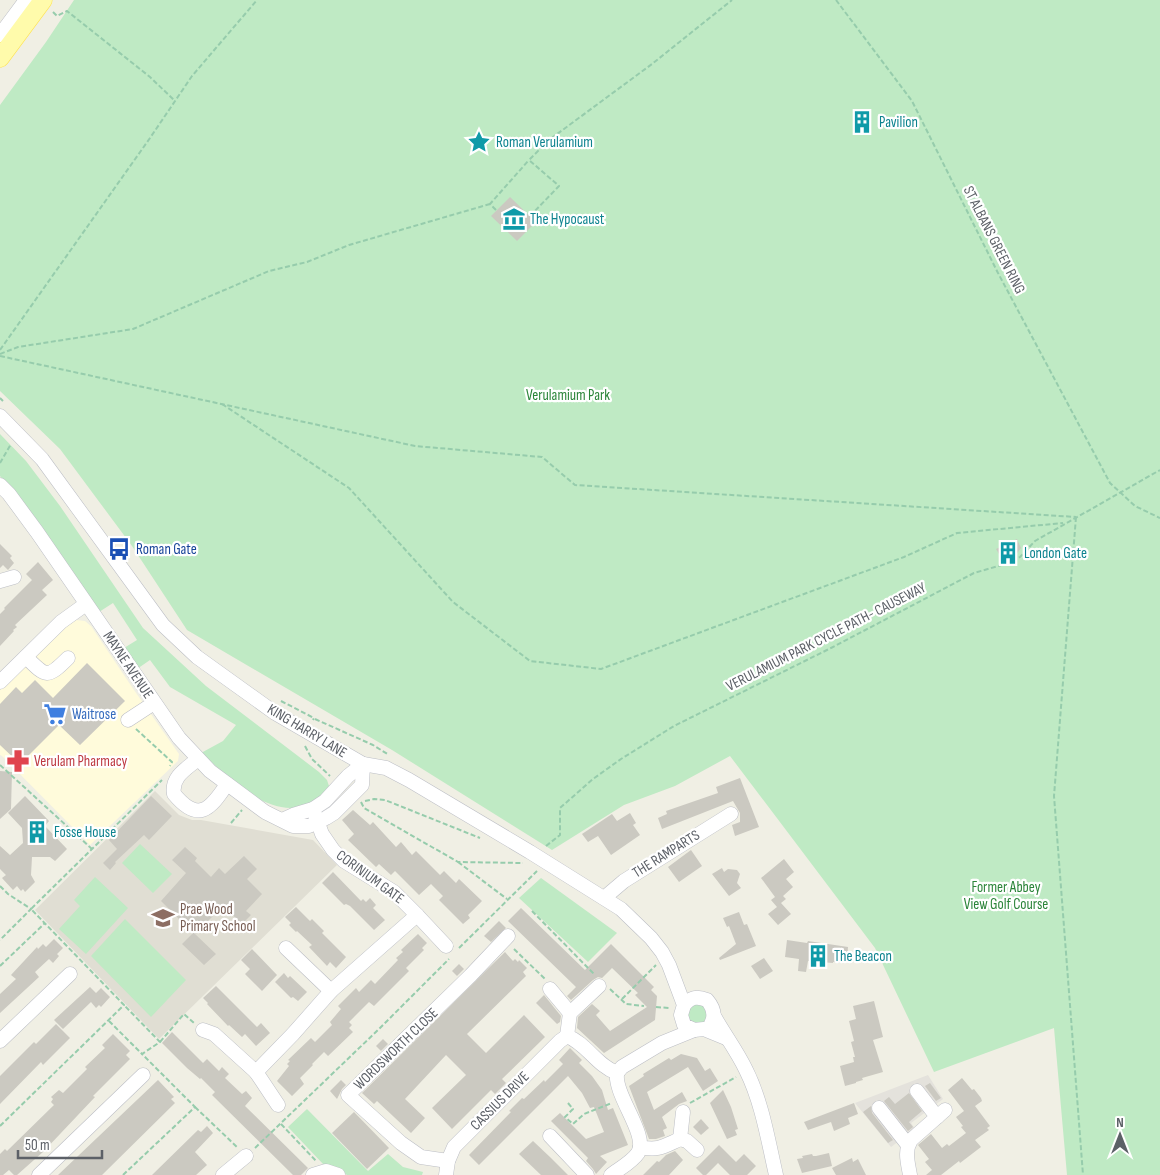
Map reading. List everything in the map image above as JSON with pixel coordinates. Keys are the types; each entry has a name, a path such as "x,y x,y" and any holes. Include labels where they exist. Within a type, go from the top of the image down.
{"main road":[{"path":"0,58 7,34 47,5"}],"street":[{"path":"7,34 26,0"},
{"name":"KING HARRY LANE","path":"0,416 42,459 163,625 197,657 232,684 275,713 363,764 386,768 536,862 621,909 651,938 662,952 673,973 679,1009 684,1025 726,1038"},
{"name":"MAYNE AVENUE","path":"0,485 37,532 179,738 227,784 264,812 282,820 293,815 315,816 334,813 356,800 362,785 363,764"},
{"path":"0,580 14,577"},
{"path":"0,682 61,622 86,604"},
{"path":"26,657 42,673 47,674 54,672 68,658"},
{"path":"128,720 154,703"},
{"path":"198,758 174,783 174,794 181,802 194,810 199,811 208,808 227,784"},
{"name":"MAYNE AVENUE","path":"315,816 325,801 348,776 363,764"},
{"name":"THE RAMPARTS","path":"604,898 624,881 731,814"},
{"name":"CORINIUM GATE","path":"315,816 327,843 344,861 394,892 451,952"},
{"name":"CORINIUM GATE","path":"256,1072 331,991 417,915"},
{"name":"WORDSWORTH CLOSE","path":"447,1168 421,1157 401,1143 348,1095 471,975 506,938"},
{"path":"286,948 331,991"},
{"name":"KING HARRY LANE","path":"673,973 700,997"},
{"path":"0,1041 70,974"},
{"path":"601,983 570,1013 567,1036 574,1039 598,1062 617,1073"},
{"path":"550,989 570,1013"},
{"path":"662,1042 679,1009 691,998 700,997 707,1000 751,1082 763,1118 776,1175"},
{"path":"611,1175 633,1158 640,1147 639,1137 617,1085 617,1073 622,1067 662,1042 709,1026 714,1016"},
{"path":"204,1030 214,1034 256,1072 278,1104"},
{"name":"CASSIUS DRIVE","path":"447,1168 454,1147 567,1036"},
{"path":"39,1175 143,1075"},
{"path":"910,1175 907,1161 908,1145 911,1140 941,1114 916,1091"},
{"path":"879,1108 908,1145"},
{"path":"680,1139 684,1112"},
{"path":"550,1136 587,1175"},
{"path":"640,1147 651,1150 659,1149 680,1139 687,1141 697,1150"},
{"path":"223,1175 246,1156"}],"path":[{"path":"0,353 192,76 257,0"},
{"path":"0,353 18,347 133,329 269,271 307,262 349,245 490,204 549,140 652,64 732,0"},
{"name":"ST ALBANS GREEN RING","path":"836,0 912,101 998,273 1110,483 1135,506 1160,518"},
{"path":"47,5 57,16 67,11 150,77 175,100"},
{"path":"529,160 559,186 530,216"},
{"path":"490,204 496,210"},
{"path":"0,353 414,446 542,457 575,485 1076,517 1054,796 1083,1175"},
{"path":"0,398 3,401"},
{"path":"221,404 349,488 453,602 530,661 601,669 904,557 956,533 1065,523"},
{"path":"0,464 14,440"},
{"name":"VERULAMIUM PARK CYCLE PATH- CAUSEWAY","path":"536,862 560,835 560,808 593,779 639,747 674,726 831,648 974,573 1012,562 1020,557 1035,541 1160,470"},
{"path":"314,718 373,745 394,759"},
{"path":"128,720 172,762 169,769"},
{"path":"312,759 339,786"},
{"path":"0,765 92,849"},
{"path":"0,940 167,775"},
{"path":"356,800 364,808 458,862 507,899"},
{"path":"356,800 385,800 485,840"},
{"path":"231,823 244,808"},
{"path":"458,862 536,862"},
{"path":"109,1021 246,1156 380,1028 451,952 507,899 536,862"},
{"path":"0,886 8,894 31,909 160,1042"},
{"path":"532,911 601,983 626,1004 644,1006"},
{"path":"0,966 45,923"},
{"path":"506,938 549,982 550,989"},
{"path":"622,999 658,962"},
{"path":"0,1126 124,1005"},
{"path":"656,1007 679,1009"},
{"path":"142,1054 160,1042 184,1014 204,1030"},
{"path":"684,1112 688,1104 738,1076"},
{"path":"568,1103 573,1109 566,1117 574,1124 584,1114 622,1098"},
{"path":"124,1175 195,1107"},
{"path":"281,1124 326,1174"}],"shaded area":[{"path":"76,620 85,621 91,626 179,754 178,761 90,845 0,755 0,690 69,623"},
{"name":"Prae Wood Primary School","path":"155,791 179,815 192,820 313,840 337,865 159,1039 35,910"},
{"path":"928,1075 943,1099 911,1123 915,1129 891,1147 855,1103"}],"green space":[{"name":"Verulamium Park","path":"74,0 1160,0 1160,1175 1067,1175 1054,1028 934,1072 875,948 730,756 675,786 624,805 552,850 392,750 187,630 132,546 60,449 0,391 0,105"},
{"path":"0,434 26,461 60,506 143,628 206,686 327,780 329,786 313,803 291,808 265,802 231,780 201,753 223,741 236,725 170,687 150,660 137,669 124,648 137,640 113,603 99,612 24,506 0,476"},
{"path":"140,844 172,874 153,893 122,863"},
{"path":"95,877 128,908 86,954 59,929 80,906 74,900"},
{"path":"541,878 617,933 588,962 519,898"},
{"path":"125,919 186,980 151,1017 91,956"},
{"path":"694,1004 703,1005 708,1012 704,1024 700,1026 688,1022 687,1009"},
{"path":"307,1109 368,1171 388,1154 403,1167 423,1172 422,1175 347,1175 337,1168 324,1165 288,1127"}],"building":[{"name":"Pavilion","path":"862,113 868,116 871,122 868,128 862,131 856,128 853,122 856,116"},
{"name":"The Hypocaust","path":"510,197 536,222 517,241 491,216"},
{"name":"London Gate","path":"1017,539 1021,548 1014,557 1002,559 996,549"},
{"path":"0,544 12,556 10,558 14,563 8,570 3,565 0,568"},
{"path":"38,562 53,580 42,590 47,595 15,625 17,627 0,646 0,614 32,580 26,574"},
{"name":"Waitrose","path":"87,663 125,701 80,745 59,725 20,764 0,745 0,704 16,687 22,693 35,680 53,698"},
{"path":"0,771 12,772 11,809 0,819"},
{"path":"740,778 759,827 735,836 732,825 740,822 740,813 733,801 662,829 658,818 667,814 666,811 718,793 716,787"},
{"name":"Fosse House","path":"25,796 49,821 45,826 67,849 55,861 50,857 32,857 31,875 35,882 25,892 23,889 21,891 17,886 13,890 2,878 6,875 0,869 0,846 10,855 23,843 22,828 8,813"},
{"path":"151,796 172,816 149,840 144,835 115,862 110,870 103,863 117,849 109,840"},
{"path":"353,810 370,825 373,822 396,847 401,842 412,855 416,851 440,875 444,871 456,883 459,879 482,901 468,915 470,918 463,924 439,900 443,896 431,884 419,895 395,871 391,875 379,864 376,867 348,840 354,834 342,820"},
{"path":"630,813 636,823 633,825 640,835 611,855 598,836 588,842 582,834 612,814 617,821"},
{"path":"185,847 197,858 195,861 211,877 219,868 225,874 244,856 257,869 247,879 262,894 246,911 251,915 242,924 223,906 195,934 216,954 204,965 182,944 193,933 161,901 186,873 172,860"},
{"path":"691,850 702,866 679,882 668,867"},
{"path":"784,859 794,872 786,879 793,887 783,896 786,899 781,903 791,914 778,925 768,914 777,907 771,900 775,897 761,878"},
{"path":"722,868 724,872 728,869 737,870 740,874 737,883 741,888 729,896 712,874"},
{"path":"333,872 361,901 363,899 366,902 370,898 376,905 373,908 385,920 374,930 350,906 344,905 322,883"},
{"path":"296,907 310,921 312,919 324,931 322,933 346,957 336,968 330,962 327,966 309,947 312,945 289,925 291,923 285,917"},
{"path":"521,908 585,970 611,944 654,987 651,990 657,996 655,1020 604,1053 577,1028 578,1017 592,1004 600,1011 596,1015 610,1031 647,1007 635,995 638,993 612,968 602,978 598,977 593,980 571,1000 567,996 576,987 508,921"},
{"path":"739,912 744,925 747,924 756,946 720,960 719,958 736,944 729,926 727,927 723,918"},
{"path":"499,921 506,928 491,942 484,936"},
{"path":"418,934 427,943 422,948 424,950 406,968 409,971 374,1006 369,1002 349,1022 352,1025 349,1028 353,1032 328,1056 324,1052 312,1064 300,1078 304,1084 292,1096 277,1081 289,1066 287,1064 290,1061 288,1060 311,1038 315,1042 332,1025 330,1022 341,1009 338,1006 356,988 359,992 371,980 375,984 398,960 396,958 403,952 401,950"},
{"path":"54,939 63,948 57,954 59,956 53,963 49,959 35,972 39,977 0,1013 0,994 16,979 11,975 37,947 38,949 43,944 46,947"},
{"name":"The Beacon","path":"787,940 848,947 847,960 844,963 808,961 806,972 798,971 799,959 785,957"},
{"path":"252,949 277,975 262,991 245,974 250,969 241,960"},
{"path":"505,952 513,961 515,959 518,962 519,960 527,968 523,972 526,976 467,1034 486,1053 524,1015 545,1037 502,1079 506,1083 495,1094 491,1090 452,1129 432,1108 466,1075 446,1055 405,1099 425,1118 411,1133 377,1101 374,1104 362,1093"},
{"path":"764,958 773,971 760,979 751,966"},
{"path":"459,964 464,969 457,976 452,971"},
{"path":"284,973 288,978 290,976 307,992 298,1001 293,997 291,998 275,982"},
{"path":"216,986 257,1027 261,1023 270,1033 256,1046 245,1034 242,1037 228,1026 203,998"},
{"path":"90,987 96,993 101,988 110,997 101,1007 99,1005 96,1008 91,1002 63,1029 54,1020"},
{"path":"544,995 561,1016 560,1022 557,1024 536,1003"},
{"path":"874,1001 883,1037 873,1040 883,1072 862,1078 863,1080 845,1086 840,1066 854,1062 853,1057 855,1057 851,1042 854,1041 849,1021 856,1019 853,1006"},
{"path":"56,1024 70,1038 43,1065 41,1062 0,1104 0,1076 34,1042 36,1044"},
{"path":"172,1032 203,1063 207,1059 219,1071 222,1067 229,1074 225,1078 242,1094 246,1091 252,1098 245,1106 308,1168 301,1175 293,1175 212,1095 215,1092 162,1043"},
{"path":"113,1034 130,1051 126,1055 130,1059 93,1096 95,1097 43,1152 17,1175 14,1175 9,1170 0,1175 0,1154 5,1149 7,1151 54,1105 51,1102 53,1099 51,1097 59,1090 63,1093 87,1069 85,1067 105,1048 102,1045"},
{"path":"383,1039 388,1044 381,1051 376,1046"},
{"path":"570,1048 582,1060 579,1063 602,1090 608,1110 613,1108 628,1145 600,1156 607,1162 596,1174 586,1161 588,1158 551,1121 560,1113 586,1139 604,1132 594,1107 590,1108 582,1093 568,1076 479,1165 469,1155 522,1098 524,1099 544,1080 545,1082 563,1064 559,1060"},
{"path":"681,1054 697,1058 705,1071 710,1068 718,1081 703,1091 688,1067 647,1092 654,1110 682,1092 687,1101 679,1104 662,1117 667,1128 663,1130 665,1136 649,1139 629,1086 644,1076 643,1074 669,1058 671,1060"},
{"path":"962,1078 981,1098 982,1101 975,1106 990,1126 987,1128 989,1130 975,1140 981,1147 960,1163 959,1161 941,1175 926,1175 932,1170 925,1162 929,1159 918,1145 931,1134 942,1148 947,1144 949,1146 966,1133 956,1117 964,1111 948,1090"},
{"path":"158,1080 174,1097 171,1099 175,1103 102,1175 58,1175"},
{"path":"341,1080 346,1085 337,1099 330,1091"},
{"path":"930,1083 941,1098 936,1101 925,1086"},
{"path":"723,1090 738,1129 735,1130 737,1135 727,1139 710,1103"},
{"path":"909,1093 922,1111 909,1122 913,1127 908,1131 884,1101 889,1097 895,1104"},
{"path":"854,1103 858,1114 848,1118 850,1124 834,1131 831,1122 808,1130 804,1122"},
{"path":"871,1106 872,1113 893,1140 888,1143 863,1112"},
{"path":"354,1112 389,1148 367,1169 332,1133"},
{"path":"701,1119 709,1128 701,1135 693,1127"},
{"path":"207,1126 213,1133 195,1152 207,1165 196,1175 152,1175 198,1130 201,1132"},
{"path":"533,1141 568,1175 541,1175 519,1154"},
{"path":"719,1145 736,1162 744,1154 756,1166 747,1175 730,1175 718,1163 706,1175 703,1175 696,1168"},
{"path":"675,1151 683,1160 669,1175 643,1175 657,1161 659,1162 666,1155"},
{"path":"829,1153 832,1166 802,1173 797,1159 812,1154 816,1156"},
{"path":"852,1158 853,1162 858,1159 866,1175 836,1175 832,1168"}],"place":[{"name":"Pavilion","path":"862,122"},
{"name":"Roman Verulamium","path":"479,142"},
{"name":"The Hypocaust","path":"514,219"},
{"name":"Roman Gate","path":"119,549"},
{"name":"London Gate","path":"1008,553"},
{"name":"Waitrose","path":"55,714"},
{"name":"Verulam Pharmacy","path":"18,761"},
{"name":"Fosse House","path":"37,832"},
{"name":"Prae Wood Primary School","path":"163,918"},
{"name":"The Beacon","path":"818,956"}],"park label":[{"name":"Former Abbey View Golf Course","path":"1006,896"}]}
